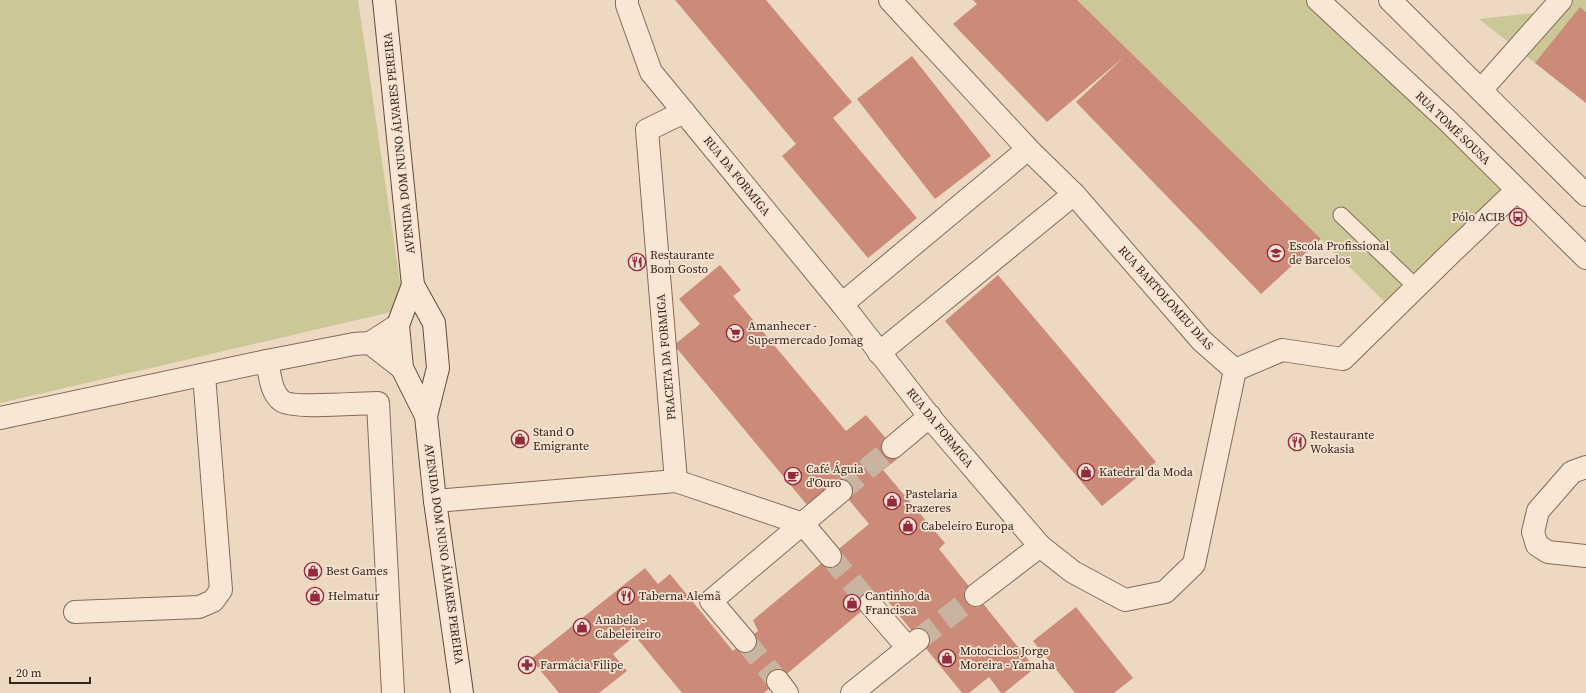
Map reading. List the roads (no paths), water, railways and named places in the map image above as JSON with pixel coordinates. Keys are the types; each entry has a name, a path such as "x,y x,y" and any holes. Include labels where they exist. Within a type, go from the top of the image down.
{"street":[{"name":"AVENIDA DOM NUNO ÁLVARES PEREIRA","path":"384,0 413,285 434,323 438,368 426,416 435,501 462,693"},
{"name":"RUA DA FORMIGA","path":"627,0 627,5 651,72 842,304 930,416 1040,546 1073,572 1124,600 1165,592 1194,564 1235,370"},
{"name":"RUA BARTOLOMEU DIAS","path":"890,0 1028,149 1074,194 1202,341 1235,370"},
{"name":"RUA TOMÉ SOUSA","path":"1318,0 1448,121 1516,191 1586,258"},
{"path":"1390,0 1586,195"},
{"path":"1481,90 1561,0"},
{"name":"PRACETA DA FORMIGA","path":"676,481 647,130 684,112"},
{"path":"842,304 1028,149"},
{"path":"1235,370 1282,350 1343,359 1516,191"},
{"path":"879,353 1074,194"},
{"name":"AVENIDA DOM NUNO ÁLVARES PEREIRA","path":"413,285 398,325 402,368 426,416"},
{"path":"0,418 204,375 267,360 354,344 370,343 398,325"},
{"path":"370,343 402,368"},
{"path":"267,360 272,388 282,401 296,405 378,403 393,693"},
{"path":"75,612 199,607 213,601 221,590 204,375"},
{"path":"893,447 930,416"},
{"path":"1586,467 1572,472 1538,511 1533,532 1537,545 1548,552 1586,556"},
{"path":"435,501 676,481 803,524 830,556"},
{"path":"745,641 711,601 841,491"},
{"path":"976,595 1040,546"},
{"path":"852,693 913,644 870,604"}],"lane":[{"path":"1341,215 1416,287"}],"tunnel":[{"path":"841,491 893,447"},
{"path":"830,556 870,604"},
{"path":"918,640 976,595"},
{"path":"745,641 778,681"}],"place":[{"name":"Pólo ACIB","path":"1518,217"},
{"name":"Escola Profissional de Barcelos","path":"1276,253"},
{"name":"Restaurante Bom Gosto","path":"637,262"},
{"name":"Amanhecer - Supermercado Jomag","path":"735,333"},
{"name":"Stand O Emigrante","path":"520,439"},
{"name":"Restaurante Wokasia","path":"1297,442"},
{"name":"Katedral da Moda","path":"1086,472"},
{"name":"Café Águia d'Ouro","path":"793,476"},
{"name":"Pastelaria Prazeres","path":"892,501"},
{"name":"Cabeleiro Europa","path":"908,526"},
{"name":"Best Games","path":"313,571"},
{"name":"Helmatur","path":"315,596"},
{"name":"Taberna Alemã","path":"626,596"},
{"name":"Cantinho da Francisca","path":"852,603"},
{"name":"Anabela - Cabeleireiro","path":"582,627"},
{"name":"Motociclos Jorge Moreira - Yamaha","path":"947,658"},
{"name":"Farmácia Filipe","path":"527,665"}]}
